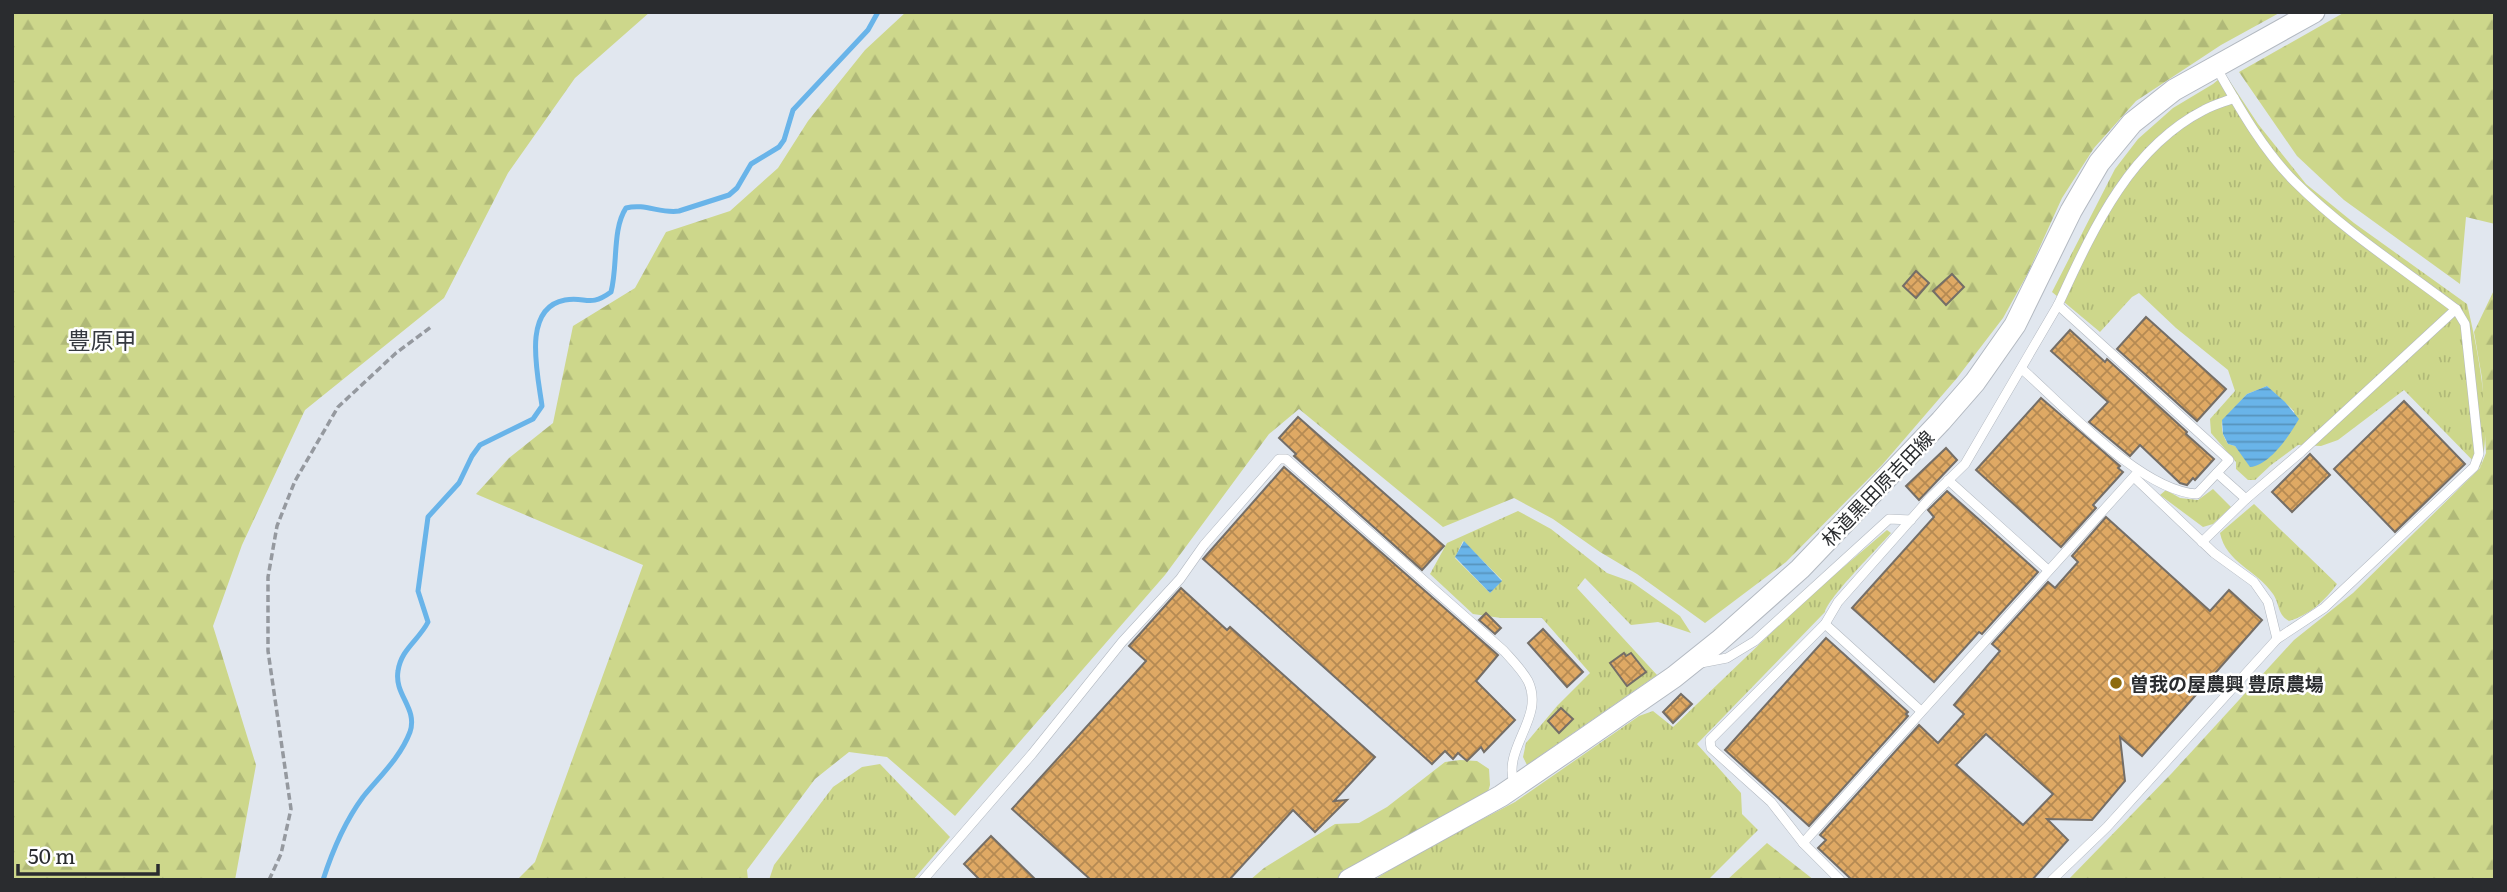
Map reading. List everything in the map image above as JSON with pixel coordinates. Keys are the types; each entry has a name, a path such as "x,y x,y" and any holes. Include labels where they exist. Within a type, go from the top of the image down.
{"street":[{"name":"林道黒田原吉田線","path":"1349,880 1515,786 1689,665 1800,569 1975,382 2015,325 2071,211 2099,163 2132,123 2174,90 2314,12"}],"lane":[{"path":"2052,880 2107,827 2277,639 2324,608 2474,467 2479,454 2465,324 2456,309 2293,181 2265,146 2216,67"},
{"path":"1840,880 1802,843 1771,803 1711,748 1710,740 1825,624 1838,602 1965,464 2058,306 2090,239 2132,170 2176,128 2204,110 2234,98"},
{"path":"2058,306 2229,460 2197,494 2185,494 2136,474"},
{"path":"2202,542 2456,309"},
{"path":"2022,369 2129,466 2202,542 2254,582 2268,602 2277,639"},
{"path":"923,880 1279,459 1286,459 1504,651 1520,669 1533,696 1531,713 1512,760 1510,774 1515,786"},
{"path":"2217,473 2246,499"},
{"path":"1802,843 2136,474"},
{"path":"1948,480 2049,570"},
{"path":"1689,665 1727,658 1755,641 1889,519 1911,520"},
{"path":"1825,624 1921,711"}],"path":[{"path":"269,880 281,854 291,809 268,651 268,577 277,526 295,481 338,407 396,353 431,327"}],"green space":[{"path":"12,12 650,12 575,78 508,173 444,298 305,410 242,545 213,626 256,765 235,880 12,880"},
{"path":"906,12 2281,12 2221,45 2136,101 2094,148 2062,198 2028,273 2003,318 1957,378 1882,465 1786,562 1705,623 1553,519 1514,498 1443,527 1299,409 1269,434 1165,575 955,816 887,757 849,752 815,779 747,870 748,880 517,880 535,862 643,565 476,494 509,458 553,423 573,326 635,288 666,232 730,211 778,168 808,121 865,50"},
{"path":"2345,12 2495,12 2495,224 2466,217 2460,284 2344,200 2297,156 2239,72"},
{"path":"2225,74 2258,124 2306,184 2354,223 2467,304 2485,410 2484,451 2480,468 2404,390 2338,440 2321,446 2298,445 2255,480 2248,480 2236,469 2236,462 2211,433 2210,419 2235,391 2228,370 2176,328 2139,293 2132,297 2100,332 2052,292 2115,169 2138,139 2173,108","holes":["2267,386 2294,411 2296,424 2269,457 2239,451 2228,444 2223,433 2222,421 2247,394"]},
{"path":"2495,288 2495,880 2068,880 2172,773 2294,640 2353,593 2480,468 2486,453 2482,378 2474,332"},
{"path":"2213,489 2231,507 2213,524 2203,527 2160,495 2166,490 2180,498 2198,500"},
{"path":"2254,504 2337,584 2316,607 2289,621 2282,615 2266,586 2229,552 2220,533"},
{"path":"1518,511 1551,529 1607,573 1632,582 1680,616 1691,633 1658,622 1631,625 1585,578 1577,588 1657,675 1527,765 1523,757 1526,743 1590,673 1542,618 1501,618 1473,614 1430,574 1447,543","holes":["1463,541 1502,580 1490,593 1455,558"]},
{"path":"1887,530 1891,533 1844,585 1825,612 1697,744 1741,793 1742,814 1758,830 1708,880 1374,880 1410,857 1515,802 1639,716 1653,711 1673,727 1813,593"},
{"path":"1477,761 1489,769 1490,785 1487,795 1342,880 1250,880 1264,868 1335,824 1359,823 1387,807 1445,762"},
{"path":"880,764 950,837 913,880 769,880 774,865 833,787 862,767"},
{"path":"1767,843 1814,880 1727,880"}],"water":[{"path":"2267,386 2299,419 2272,455 2250,467 2235,446 2228,444 2223,434 2222,420 2247,394"},
{"path":"1464,541 1502,581 1490,593 1455,557"}],"building":[{"path":"1916,271 1929,283 1916,298 1903,286"},
{"path":"1952,274 1964,287 1946,305 1933,291"},
{"path":"2146,317 2226,389 2197,421 2117,349"},
{"path":"2070,330 2105,362 2107,359 2214,459 2195,480 2193,478 2187,485 2180,483 2140,445 2130,456 2089,422 2108,402 2051,351"},
{"path":"2041,398 2120,466 2118,468 2123,472 2093,505 2096,508 2061,547 1976,470"},
{"path":"2404,401 2465,464 2395,532 2334,469"},
{"path":"1298,417 1444,546 1422,570 1294,456 1296,454 1279,438"},
{"path":"1946,448 1957,460 1919,500 1906,486"},
{"path":"2310,454 2330,475 2292,512 2272,492"},
{"path":"1284,467 1498,655 1476,681 1515,720 1484,752 1481,747 1467,761 1458,753 1453,759 1445,751 1432,764 1203,559"},
{"path":"1947,491 2038,572 1934,682 1852,608 1934,517 1928,510"},
{"path":"2106,517 2210,611 2229,590 2262,620 2142,756 2120,737 2125,781 2092,820 2047,819 2068,840 2032,880 1852,880 1818,848 1826,840 1820,835 1919,725 1938,743 1964,714 1954,705 2000,651 1992,644 2048,582 2055,588 2078,562 2072,556","holes":["1986,734 2053,794 2023,825 1956,765"]},
{"path":"1181,588 1227,630 1230,627 1375,757 1334,801 1347,800 1315,832 1293,810 1229,880 1091,880 1012,809 1146,661 1129,646"},
{"path":"1486,613 1501,628 1495,634 1479,620"},
{"path":"1543,629 1583,672 1567,687 1528,643"},
{"path":"1826,638 1908,712 1908,716 1809,826 1725,750"},
{"path":"1624,653 1626,656 1631,653 1646,672 1627,686 1610,663"},
{"path":"1681,694 1692,704 1673,723 1663,712"},
{"path":"1561,708 1573,719 1559,733 1548,721"},
{"path":"991,836 1036,880 980,880 964,864"}],"waterway":[{"path":"323,880 335,847 351,816 395,758 410,732 411,716 399,687 398,671 406,651 428,622 418,591 428,517 459,483 480,445 533,419 542,406 535,344 542,316 551,306 565,300 592,301 611,292 617,237 626,208 679,211 729,195 737,188 751,164 779,147 784,140 793,110 868,30 878,12"}],"place":[{"name":"曽我の屋農興 豊原農場","path":"2116,683"}],"district":[{"name":"豊原甲","path":"102,339"}]}
